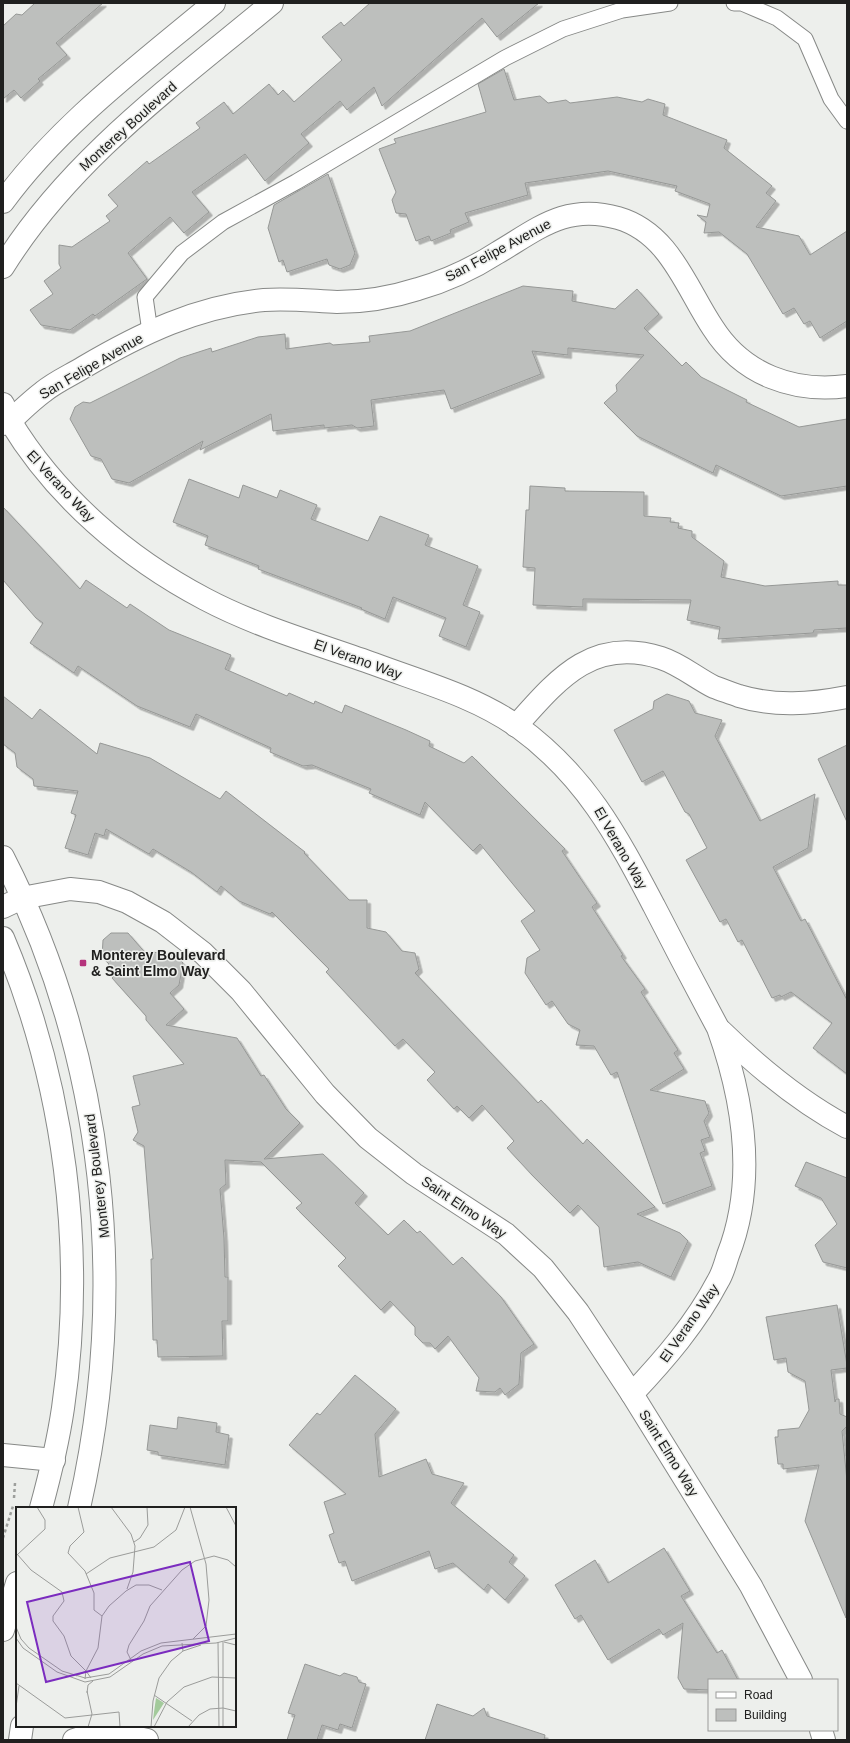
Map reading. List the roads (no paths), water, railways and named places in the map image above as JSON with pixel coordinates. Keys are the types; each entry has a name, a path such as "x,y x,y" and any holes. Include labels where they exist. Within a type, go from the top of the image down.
{"street":[{"path":"3,202 39,158 70,127 102,97 214,3"},
{"name":"Monterey Boulevard","path":"3,268 39,216 95,154 126,125 272,3"},
{"name":"San Felipe Avenue","path":"5,417 44,391 126,342 202,311 233,304 267,300 340,302 379,298 416,290 458,275 497,254 536,228 565,216 592,214 619,218 646,231 668,252 714,330 737,356 760,372 766,376 796,386 825,389 847,386"},
{"name":"El Verano Way","path":"5,417 26,448 85,515 120,544 160,573 206,600 253,621 451,692 485,707 516,726 547,751 579,782 607,819 718,1028 730,1063 739,1101 744,1144 744,1191 736,1236 719,1280 694,1321 666,1358 632,1394"},
{"path":"516,726 552,686 576,667 601,655 609,654 633,652 661,658 689,671 713,686 740,696 772,703 806,704 847,697"},
{"name":"Monterey Boulevard","path":"3,857 48,958 72,1032 95,1139 102,1196 105,1268 103,1362 97,1414 88,1469 79,1507"},
{"name":"Saint Elmo Way","path":"3,907 22,898 70,889 99,892 127,902 163,922 203,953 241,991 325,1094 368,1138 414,1174 506,1234 543,1268 578,1312 632,1394 751,1586 800,1679"},
{"path":"3,938 24,992 51,1089 62,1146 72,1255 69,1359 63,1408 54,1460 41,1507"},
{"path":"718,1028 758,1067 794,1094 847,1127"},
{"path":"3,1455 54,1460"},
{"path":"3,1630 16,1586"},
{"path":"20,1740 22,1727"},
{"path":"141,1727 155,1740"},
{"path":"74,1740 84,1736 106,1734 129,1735 147,1740"}],"lane":[{"path":"150,332 145,297 182,253 223,222 296,182 505,58 563,29 622,10 670,3"},
{"path":"734,3 742,3 776,18 805,39 831,99 847,121"}],"place":[{"name":"Monterey Boulevard & Saint Elmo Way","path":"83,963"}]}
